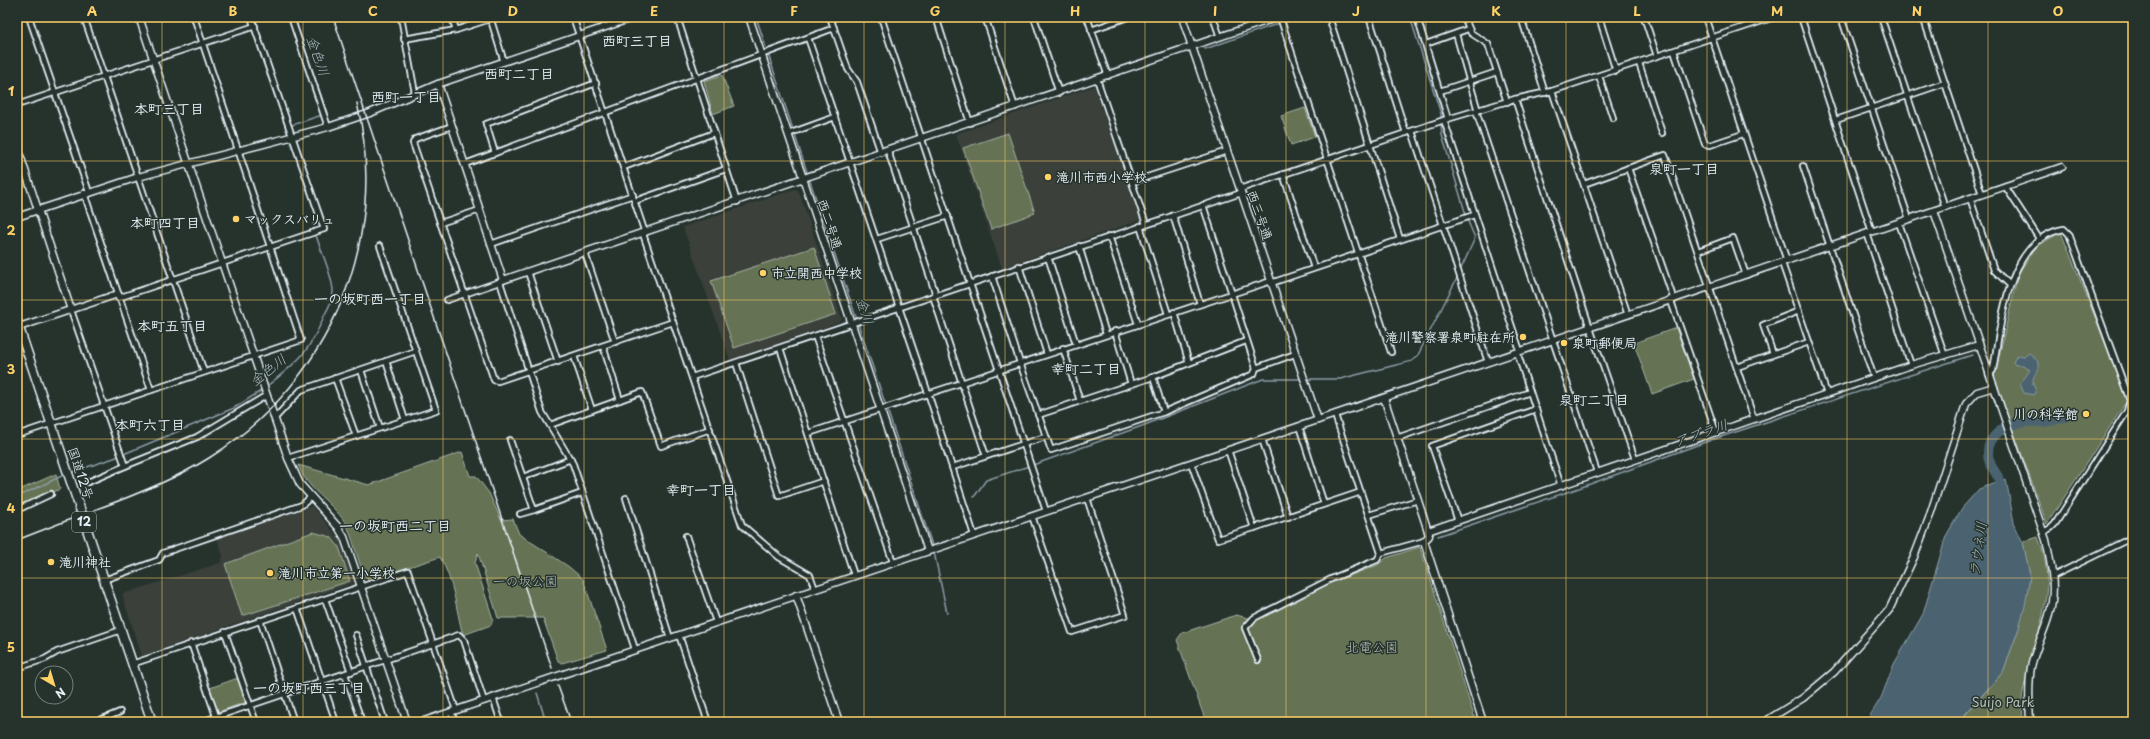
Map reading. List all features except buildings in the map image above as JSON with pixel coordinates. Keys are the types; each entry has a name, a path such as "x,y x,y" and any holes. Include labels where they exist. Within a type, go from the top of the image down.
{"highway":[{"name":"国道12号","path":"18,325 152,722"}],"street":[{"path":"29,17 55,92 118,296 151,390"},
{"path":"84,17 204,372"},
{"path":"139,17 288,458 300,484 338,527 344,537 362,586 407,722"},
{"path":"17,435 301,340 194,17"},
{"path":"18,325 172,280 324,229 251,17"},
{"path":"291,17 328,127"},
{"path":"400,17 415,93"},
{"path":"452,17 456,30"},
{"path":"404,39 456,30 496,17"},
{"path":"573,17 742,526 779,557 810,575 815,589"},
{"path":"17,216 138,177 328,127 387,107 415,93 438,84 580,36 626,18 635,17"},
{"path":"676,17 737,202"},
{"name":"西二号通","path":"749,17 928,551"},
{"path":"830,17 848,69 857,82 881,153"},
{"path":"881,17 1025,443 1046,511"},
{"path":"936,17 970,123"},
{"path":"985,17 1015,107"},
{"path":"1034,17 1059,92"},
{"path":"1087,17 1108,76"},
{"path":"1091,30 1119,18 1128,17"},
{"name":"西三号通","path":"1182,17 1318,420"},
{"path":"1213,17 1220,37"},
{"path":"447,300 1108,76 1220,37 1260,20 1279,17 1390,352"},
{"path":"1329,17 1371,144 1400,239"},
{"path":"1369,17 1406,133"},
{"path":"1417,17 1440,91 1446,120 1474,215 1561,486"},
{"path":"1464,17 1468,29 1488,44 1507,102"},
{"path":"1521,17 1545,93"},
{"path":"1599,17 1616,71"},
{"path":"1644,17 1657,56"},
{"path":"1705,17 1799,312 1827,394"},
{"path":"1752,17 1754,24"},
{"path":"692,377 1203,205 1283,174 1371,144 1515,99 1545,93 1616,71 1774,17"},
{"path":"1801,17 1836,120 1912,365"},
{"path":"1841,17 1909,219"},
{"path":"1881,17 1945,207"},
{"path":"1923,17 1982,194"},
{"path":"490,18 504,62"},
{"path":"17,105 255,26"},
{"path":"465,164 834,28"},
{"path":"1426,44 1468,29"},
{"path":"1456,34 1477,111 1597,472"},
{"path":"808,38 877,239 953,467 974,535"},
{"path":"1674,51 1705,144 1710,146 1743,134"},
{"path":"1639,63 1662,133"},
{"path":"1440,91 1497,72"},
{"path":"1599,76 1613,118"},
{"path":"1097,79 1146,224"},
{"path":"495,153 486,124 596,83"},
{"path":"1836,120 1945,83"},
{"path":"438,84 491,244 542,412 571,459 635,650"},
{"path":"1552,91 1628,315"},
{"path":"1515,99 1635,460"},
{"path":"788,134 835,117"},
{"path":"452,126 415,139 413,143 494,380 498,382 674,322"},
{"path":"1412,131 1488,362"},
{"path":"624,167 714,133"},
{"path":"17,146 37,210 125,466"},
{"path":"888,151 914,227 961,382 986,456"},
{"path":"1132,182 1226,151"},
{"path":"1584,184 1665,155 1754,419"},
{"path":"1803,166 1874,378"},
{"path":"421,722 854,575 1335,415 2062,167"},
{"path":"1628,168 1716,432"},
{"path":"635,200 726,169"},
{"path":"1283,174 1314,268"},
{"path":"2004,186 2040,240"},
{"path":"491,244 633,195"},
{"path":"1970,198 1994,270 2010,285"},
{"path":"992,276 1045,437 1051,450 1164,412 1254,374 1256,368 1203,205"},
{"path":"440,223 480,210"},
{"path":"1934,210 2043,532 2052,566 2050,614 2032,665 2029,679 2030,722"},
{"path":"1173,215 1200,304"},
{"path":"809,433 1063,348 1358,254 1474,215"},
{"path":"877,239 948,216"},
{"path":"1899,223 1945,356"},
{"path":"1140,226 1168,314"},
{"path":"1989,375 1992,370 2010,285 2030,249 2040,240 2060,229 2064,229 2069,234 2130,401 2127,411 2055,524 2043,532"},
{"path":"1109,236 1138,324"},
{"path":"1698,251 1733,238 1746,275"},
{"path":"288,458 436,410 380,246"},
{"path":"1079,246 1106,334"},
{"path":"585,253 615,342"},
{"path":"1048,257 1076,344"},
{"path":"1019,266 1047,354"},
{"path":"528,272 558,362"},
{"path":"1174,312 1188,363"},
{"path":"1773,354 1763,325 1799,312"},
{"path":"1115,331 1131,384"},
{"path":"815,336 893,562"},
{"path":"1038,415 1153,377 1246,341"},
{"path":"1737,367 1809,342"},
{"path":"1428,531 1912,365 1979,345"},
{"path":"602,346 620,400"},
{"path":"780,348 809,433 854,575"},
{"path":"1063,348 1080,401"},
{"path":"275,418 301,390 416,351"},
{"path":"1256,368 1295,354"},
{"path":"574,356 592,410"},
{"path":"386,361 405,420"},
{"path":"736,363 779,496 824,481"},
{"path":"361,370 380,428"},
{"path":"1153,377 1164,412"},
{"path":"335,378 356,436"},
{"path":"1764,722 1803,698 1834,672 1889,610 1914,557 1929,518 1966,404 1977,392 1994,387"},
{"path":"550,425 642,392 661,446 710,429"},
{"path":"1397,438 1530,392"},
{"path":"88,482 197,437 267,395"},
{"path":"1381,553 1424,541 1429,536 1384,398"},
{"path":"1458,521 1432,446 1536,409"},
{"path":"1258,660 1245,628 1254,618 1331,579 1378,560 1381,553 1335,415"},
{"path":"1299,426 1324,504"},
{"path":"953,467 1045,437"},
{"path":"1262,439 1288,517"},
{"path":"510,440 534,510"},
{"path":"1228,450 1254,528"},
{"path":"523,477 571,459"},
{"path":"1191,463 1218,539 1361,492"},
{"path":"520,514 582,493"},
{"path":"17,510 51,494"},
{"path":"104,580 159,560 163,554 302,505 311,497"},
{"path":"626,498 670,638"},
{"path":"1032,516 1072,632 1125,615 1087,498"},
{"path":"1369,515 1418,500"},
{"path":"686,536 716,622"},
{"path":"2052,576 2133,537"},
{"path":"1424,541 1483,722"},
{"path":"132,664 408,571 434,644 454,711 455,722"},
{"path":"796,595 839,722"},
{"path":"325,599 362,722"},
{"path":"297,608 321,682 336,722"},
{"path":"260,620 294,722"},
{"path":"17,668 46,658 57,652 121,630"},
{"path":"225,632 256,722"},
{"path":"356,635 368,666 385,722"},
{"path":"679,635 708,722"},
{"path":"201,722 218,719 250,706 459,636 462,637 484,701"},
{"path":"191,643 218,719"},
{"path":"493,698 501,722"},
{"path":"95,722 120,712"}],"shaded area":[{"name":"滝川市西小学校","path":"1094,86 1140,220 1002,268 956,134"},
{"name":"市立開西中学校","path":"796,189 799,192 842,319 840,322 730,360 683,227"},
{"name":"滝川市立第一小学校","path":"312,506 340,540 354,582 353,583 142,656 122,594 220,563 223,556 217,538"}],"green space":[{"path":"722,75 734,106 713,114 704,81"},
{"path":"1305,108 1315,137 1291,145 1281,116"},
{"path":"1008,133 1035,213 991,229 963,148"},
{"path":"2061,232 2128,399 2047,524 1994,378 2018,274 2036,247"},
{"path":"814,247 836,314 734,348 711,281"},
{"path":"1676,328 1694,379 1652,394 1634,343"},
{"name":"一の坂公園","path":"462,452 470,476 476,476 489,493 501,520 513,519 519,534 569,567 583,579 607,650 562,663 558,661 543,618 498,618 478,553 475,563 493,619 491,625 463,635 452,586 440,557 368,580 362,569 345,522 307,482 298,465 369,485"},
{"path":"56,474 60,489 17,510 17,491"},
{"path":"313,532 331,537 339,547 350,581 242,616 225,564"},
{"name":"Suijo Park","path":"2038,537 2044,557 2047,577 2046,596 2043,615 2023,692 2023,722 1959,722 2003,672 2019,628 2030,576 2023,542"},
{"name":"北電公園","path":"1420,547 1476,722 1206,722 1177,640 1182,633 1236,615 1256,620 1327,584 1378,565 1386,558"},
{"path":"238,678 246,702 218,712 210,688"}],"water":[{"path":"2029,353 2039,366 2033,378 2033,384 2036,390 2034,395 2024,393 2020,384 2030,370 2023,365 2015,365 2013,362 2017,355 2025,356"},
{"path":"2006,479 2015,528 2023,542 2030,576 2025,606 2019,628 2003,672 1958,722 1866,722 1881,698 1894,664 1923,614 1946,536 1962,508 1979,489"}],"waterway":[{"name":"金色川","path":"294,17 326,113"},
{"name":"金川","path":"756,17 808,175"},
{"path":"1284,22 1299,17"},
{"path":"1410,17 1441,114 1441,119"},
{"path":"1205,49 1280,23"},
{"name":"金色川","path":"289,135 286,127 322,115"},
{"path":"1441,123 1442,135 1466,215"},
{"name":"金色川","path":"290,138 303,176"},
{"name":"金川","path":"809,178 886,406"},
{"name":"金色川","path":"267,386 295,363 302,355 314,338 332,300 332,283 313,224 319,219"},
{"path":"1460,271 1475,238 1467,219"},
{"path":"1307,379 1340,379 1412,361 1418,355 1458,276"},
{"name":"アブラ川","path":"1438,536 1579,488 1711,440 1972,355"},
{"path":"1033,465 1142,426 1263,379 1301,379"},
{"name":"金色川","path":"72,472 114,458 234,408 264,389"},
{"name":"金川","path":"887,409 933,548"},
{"name":"ラウネ川","path":"2000,494 2001,488 1999,479 1989,460 1989,444 1993,438 2004,428 2011,425 2028,422 2048,422 2066,417"},
{"path":"974,497 986,480 1029,466"},
{"name":"金色川","path":"17,497 66,474"},
{"name":"金川","path":"934,552 947,613"},
{"path":"537,693 546,722"}],"railway":[{"path":"333,17 552,668"},
{"path":"94,510 153,487 209,458 251,427 287,390 317,349 340,304 356,256 365,206 365,155 357,103"},
{"path":"17,540 71,519"},
{"path":"558,686 571,722"}],"place":[{"name":"滝川市西小学校","path":"1048,177"},
{"name":"マックスバリュ","path":"236,219"},
{"name":"市立開西中学校","path":"763,273"},
{"name":"滝川警察署泉町駐在所","path":"1523,337"},
{"name":"泉町郵便局","path":"1564,343"},
{"name":"川の科学館","path":"2086,414"},
{"name":"滝川神社","path":"51,562"},
{"name":"滝川市立第一小学校","path":"270,573"}],"district":[{"name":"西町三丁目","path":"637,41"},
{"name":"西町二丁目","path":"519,74"},
{"name":"西町一丁目","path":"406,97"},
{"name":"本町三丁目","path":"169,109"},
{"name":"泉町一丁目","path":"1684,169"},
{"name":"本町四丁目","path":"165,223"},
{"name":"一の坂町西一丁目","path":"370,299"},
{"name":"本町五丁目","path":"172,326"},
{"name":"幸町二丁目","path":"1086,369"},
{"name":"泉町二丁目","path":"1594,400"},
{"name":"本町六丁目","path":"150,425"},
{"name":"幸町一丁目","path":"701,490"},
{"name":"一の坂町西二丁目","path":"395,526"},
{"name":"一の坂町西三丁目","path":"309,688"}]}
